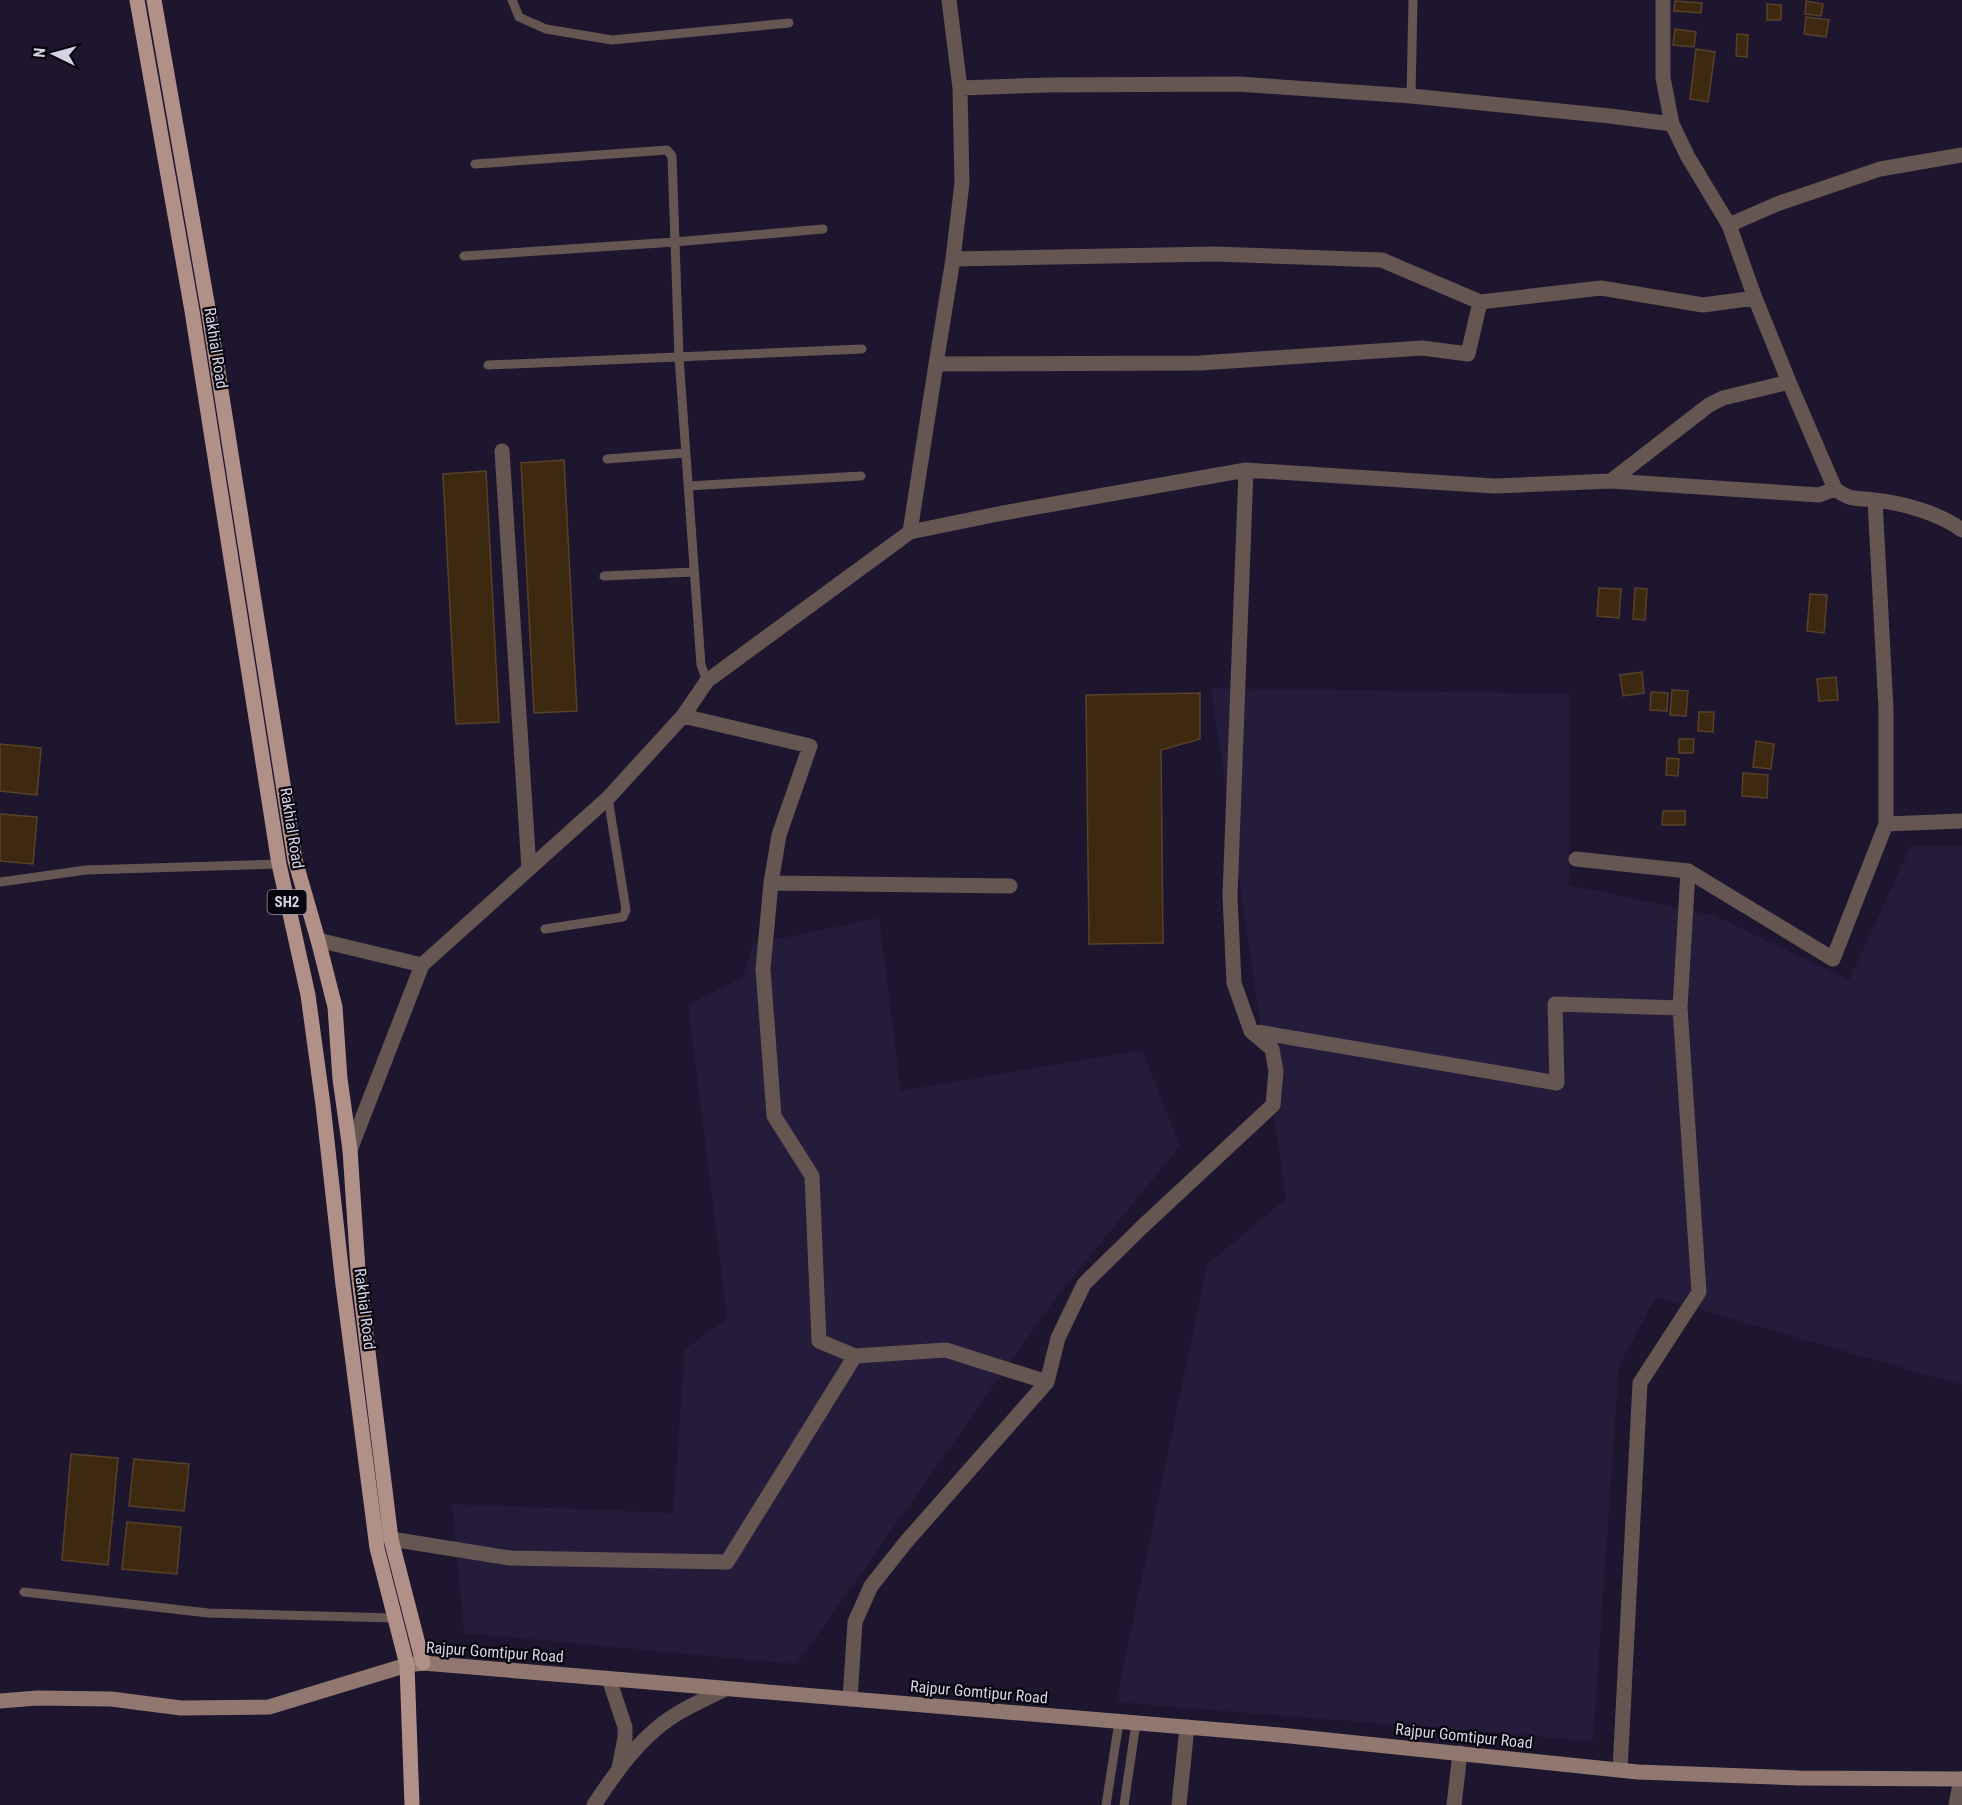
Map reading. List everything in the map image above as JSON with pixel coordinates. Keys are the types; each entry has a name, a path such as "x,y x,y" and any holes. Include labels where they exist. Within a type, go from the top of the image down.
{"main road":[{"name":"Rakhial Road","path":"138,0 192,311 279,864 308,995 377,1548 407,1665 412,1805"},
{"name":"Rakhial Road","path":"154,0 208,308 295,860 335,1007 340,1079 350,1150 358,1270 391,1539 423,1663"},
{"name":"Rajpur Gomtipur Road","path":"0,1701 37,1698 111,1699 181,1708 269,1707 407,1665 423,1663 1187,1727 1620,1770 1788,1777 1962,1779"}],"street":[{"path":"910,532 963,183 960,88 949,0"},
{"path":"1663,0 1663,78 1671,124 1729,225 1755,298 1835,489 1847,498 1875,500 1926,512 1951,522 1962,530"},
{"path":"960,88 1238,84 1411,96 1671,124"},
{"path":"1729,225 1777,204 1880,170 1962,155"},
{"path":"953,259 1215,254 1382,260 1479,302 1601,288 1703,304 1755,298"},
{"path":"936,364 1200,363 1422,348 1468,354 1479,302"},
{"path":"1611,481 1709,405 1723,398 1789,382"},
{"path":"501,451 529,869"},
{"path":"350,1150 422,965 608,798 683,716 707,681 910,532 1003,513 1246,470 1494,486 1611,481 1819,495 1835,489"},
{"path":"850,1700 855,1622 871,1586 906,1542 1047,1382 1058,1338 1084,1284 1273,1105 1276,1071 1272,1049 1251,1031 1234,983 1230,896 1246,470"},
{"path":"1576,859 1688,871 1833,959 1886,824 1886,709 1875,500"},
{"path":"683,716 810,746 778,835 763,969 774,1116 812,1176 819,1341 855,1356 946,1350 1047,1382"},
{"path":"1886,824 1962,821"},
{"path":"1620,1770 1640,1383 1699,1292 1680,1008 1688,871"},
{"path":"771,882 1010,886"},
{"path":"318,940 422,965"},
{"path":"1251,1031 1557,1083 1555,1004 1680,1008"},
{"path":"391,1539 510,1558 728,1562 855,1356"},
{"path":"609,1679 625,1727 619,1768"},
{"path":"594,1805 619,1768 656,1729 680,1712 725,1689"},
{"path":"1179,1805 1187,1727"},
{"path":"1454,1805 1460,1754"},
{"path":"1956,1805 1962,1779"}],"lane":[{"path":"512,0 519,17 546,29 612,40 789,23"},
{"path":"1411,96 1413,0"},
{"path":"475,164 667,150 672,156 685,453 701,664 707,681"},
{"path":"464,256 675,242 823,229"},
{"path":"488,365 862,349"},
{"path":"607,459 685,453"},
{"path":"688,486 861,476"},
{"path":"604,576 694,572"},
{"path":"545,929 623,917 626,910 608,798"},
{"path":"0,882 86,870 279,864"},
{"path":"24,1592 208,1613 394,1618"},
{"path":"1106,1805 1119,1722"},
{"path":"1124,1805 1136,1723"}],"shaded area":[{"path":"1211,688 1570,694 1569,885 1715,916 1849,980 1911,846 1962,846 1962,1385 1656,1297 1619,1366 1593,1741 1116,1702 1207,1264 1286,1199"},
{"path":"879,918 901,1091 1142,1050 1180,1146 1055,1299 797,1664 464,1633 452,1504 673,1513 685,1349 727,1319 688,1005 743,977 753,944"}],"building":[{"path":"1675,1 1702,3 1701,13 1674,11"},
{"path":"1806,1 1823,4 1821,16 1805,14"},
{"path":"1767,4 1781,5 1781,20 1767,20"},
{"path":"1806,17 1829,20 1826,37 1804,34"},
{"path":"1675,29 1696,32 1694,47 1673,45"},
{"path":"1737,34 1748,35 1747,57 1736,56"},
{"path":"1696,49 1715,52 1708,102 1690,99"},
{"path":"564,460 577,711 534,713 521,463"},
{"path":"486,471 499,722 456,724 443,474"},
{"path":"1599,588 1621,589 1619,618 1597,616"},
{"path":"1635,588 1647,589 1645,620 1633,619"},
{"path":"1810,594 1827,595 1824,633 1807,631"},
{"path":"1642,672 1644,693 1623,696 1620,675"},
{"path":"1836,677 1838,700 1819,701 1817,679"},
{"path":"1672,690 1688,691 1686,716 1670,715"},
{"path":"1651,692 1668,693 1667,711 1650,710"},
{"path":"1200,693 1200,739 1161,750 1163,943 1089,944 1086,695"},
{"path":"1699,712 1714,712 1713,732 1698,731"},
{"path":"1679,739 1694,739 1693,753 1679,753"},
{"path":"1756,741 1774,744 1771,769 1753,767"},
{"path":"0,744 41,748 37,795 0,791"},
{"path":"1667,758 1679,759 1678,776 1666,775"},
{"path":"1743,773 1768,775 1767,798 1742,796"},
{"path":"1663,811 1685,811 1685,825 1662,825"},
{"path":"0,814 37,817 33,864 0,861"},
{"path":"71,1454 118,1458 108,1565 62,1560"},
{"path":"134,1459 189,1464 184,1511 129,1506"},
{"path":"127,1522 181,1527 177,1574 122,1569"}]}
